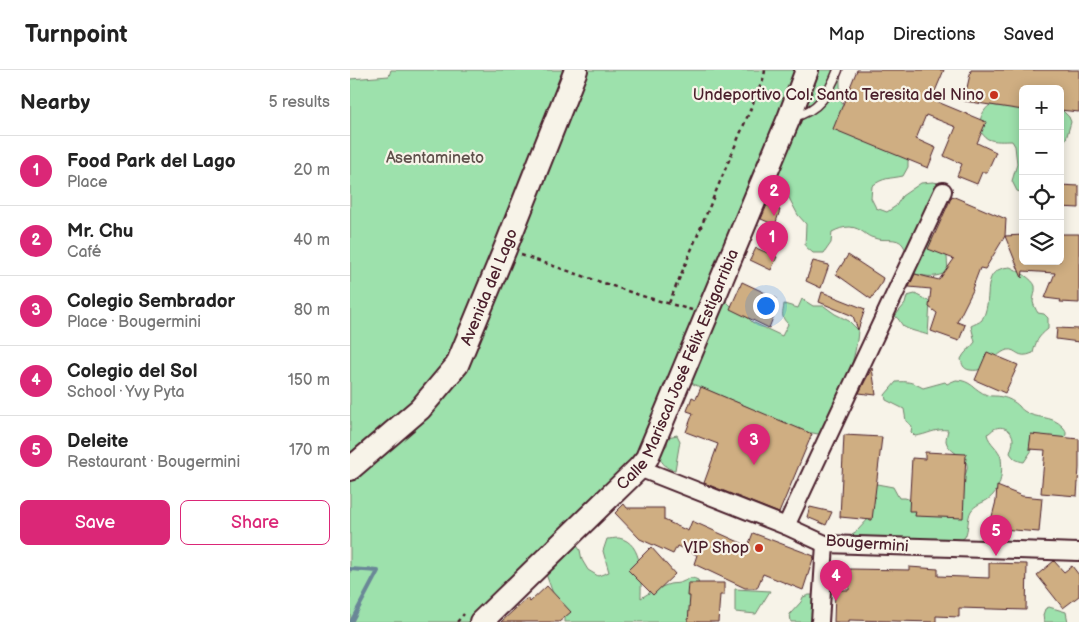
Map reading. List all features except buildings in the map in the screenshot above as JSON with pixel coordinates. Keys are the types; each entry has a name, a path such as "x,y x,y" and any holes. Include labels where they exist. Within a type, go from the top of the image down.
{"street":[{"name":"Avenida del Lago","path":"350,469 420,409 457,366 576,70"},
{"name":"Calle Mariscal José Félix Estigarribia","path":"475,615 639,468 647,458 808,70"},
{"path":"786,526 943,191"},
{"name":"Bougermini","path":"639,468 786,526 825,544 1079,552"},
{"path":"820,622 825,544"}],"lane":[{"path":"789,118 801,115 821,102 832,87 838,70"}],"path":[{"path":"669,303 766,70"},
{"path":"523,255 642,296 694,311"},
{"path":"457,622 475,615"}],"green space":[{"name":"Asentamineto","path":"391,70 841,70 840,88 844,116 908,154 908,167 903,176 883,180 872,186 871,198 876,208 887,212 896,206 902,196 921,183 945,184 932,227 932,239 947,257 948,272 932,276 915,274 909,265 905,250 900,242 874,238 850,227 832,232 831,243 824,253 813,253 805,246 806,224 798,215 788,196 780,189 769,186 725,300 731,306 742,311 752,322 782,336 788,324 783,317 784,304 798,308 802,299 813,306 824,306 849,321 858,330 850,371 823,435 784,433 756,417 750,408 692,382 687,384 676,403 573,540 580,550 582,560 588,570 598,576 609,572 603,551 607,539 619,538 627,541 637,554 641,572 641,598 668,584 679,583 690,578 698,580 695,622 565,622 565,610 554,596 543,566 529,560 520,567 473,622 350,622 350,79 389,76"},
{"path":"990,105 1019,109 1019,192 1012,181 1017,164 1015,146 1012,141 991,140 984,136 981,131 981,117"},
{"path":"1064,112 1071,122 1064,140"},
{"path":"1010,267 1034,283 1033,303 1038,313 1044,314 1048,318 1048,329 1038,340 1033,353 1020,355 1007,350 982,369 966,369 961,359 975,342 971,326 982,320 985,314 991,277 995,272"},
{"path":"915,294 930,302 928,335 903,326 895,316 905,304 907,296"},
{"path":"956,380 969,383 989,396 1000,396 1009,399 1029,414 1054,420 1066,431 1063,441 1034,447 1024,462 1019,461 1010,453 1013,437 1007,429 997,428 987,434 1001,458 1002,470 998,487 992,496 971,511 965,537 937,557 910,554 892,555 849,539 869,518 862,497 877,484 893,487 899,498 917,502 962,480 967,466 965,461 949,447 946,441 948,430 939,430 915,436 911,432 912,426 906,421 904,409 886,400 885,395 896,382 910,382 923,388 945,382 947,384"},
{"path":"677,435 680,441 675,470 667,467 657,457 667,445 668,437"},
{"path":"735,589 770,591 756,614 735,612"},
{"path":"815,595 823,622 791,622 790,614 803,597"},
{"path":"1049,607 1066,612 1068,622 1044,622 1043,615 1045,609"}],"waterway":[{"path":"350,569 378,571 351,622"}],"place":[{"name":"Undeportivo Col. Santa Teresita del Nino","path":"994,95"},
{"name":"Mr. Chu","path":"774,216"},
{"name":"Food Park del Lago","path":"772,262"},
{"name":"Colegio Sembrador","path":"754,465"},
{"name":"VIP Shop","path":"759,548"},
{"name":"Deleite","path":"996,556"},
{"name":"Colegio del Sol","path":"836,601"}]}
